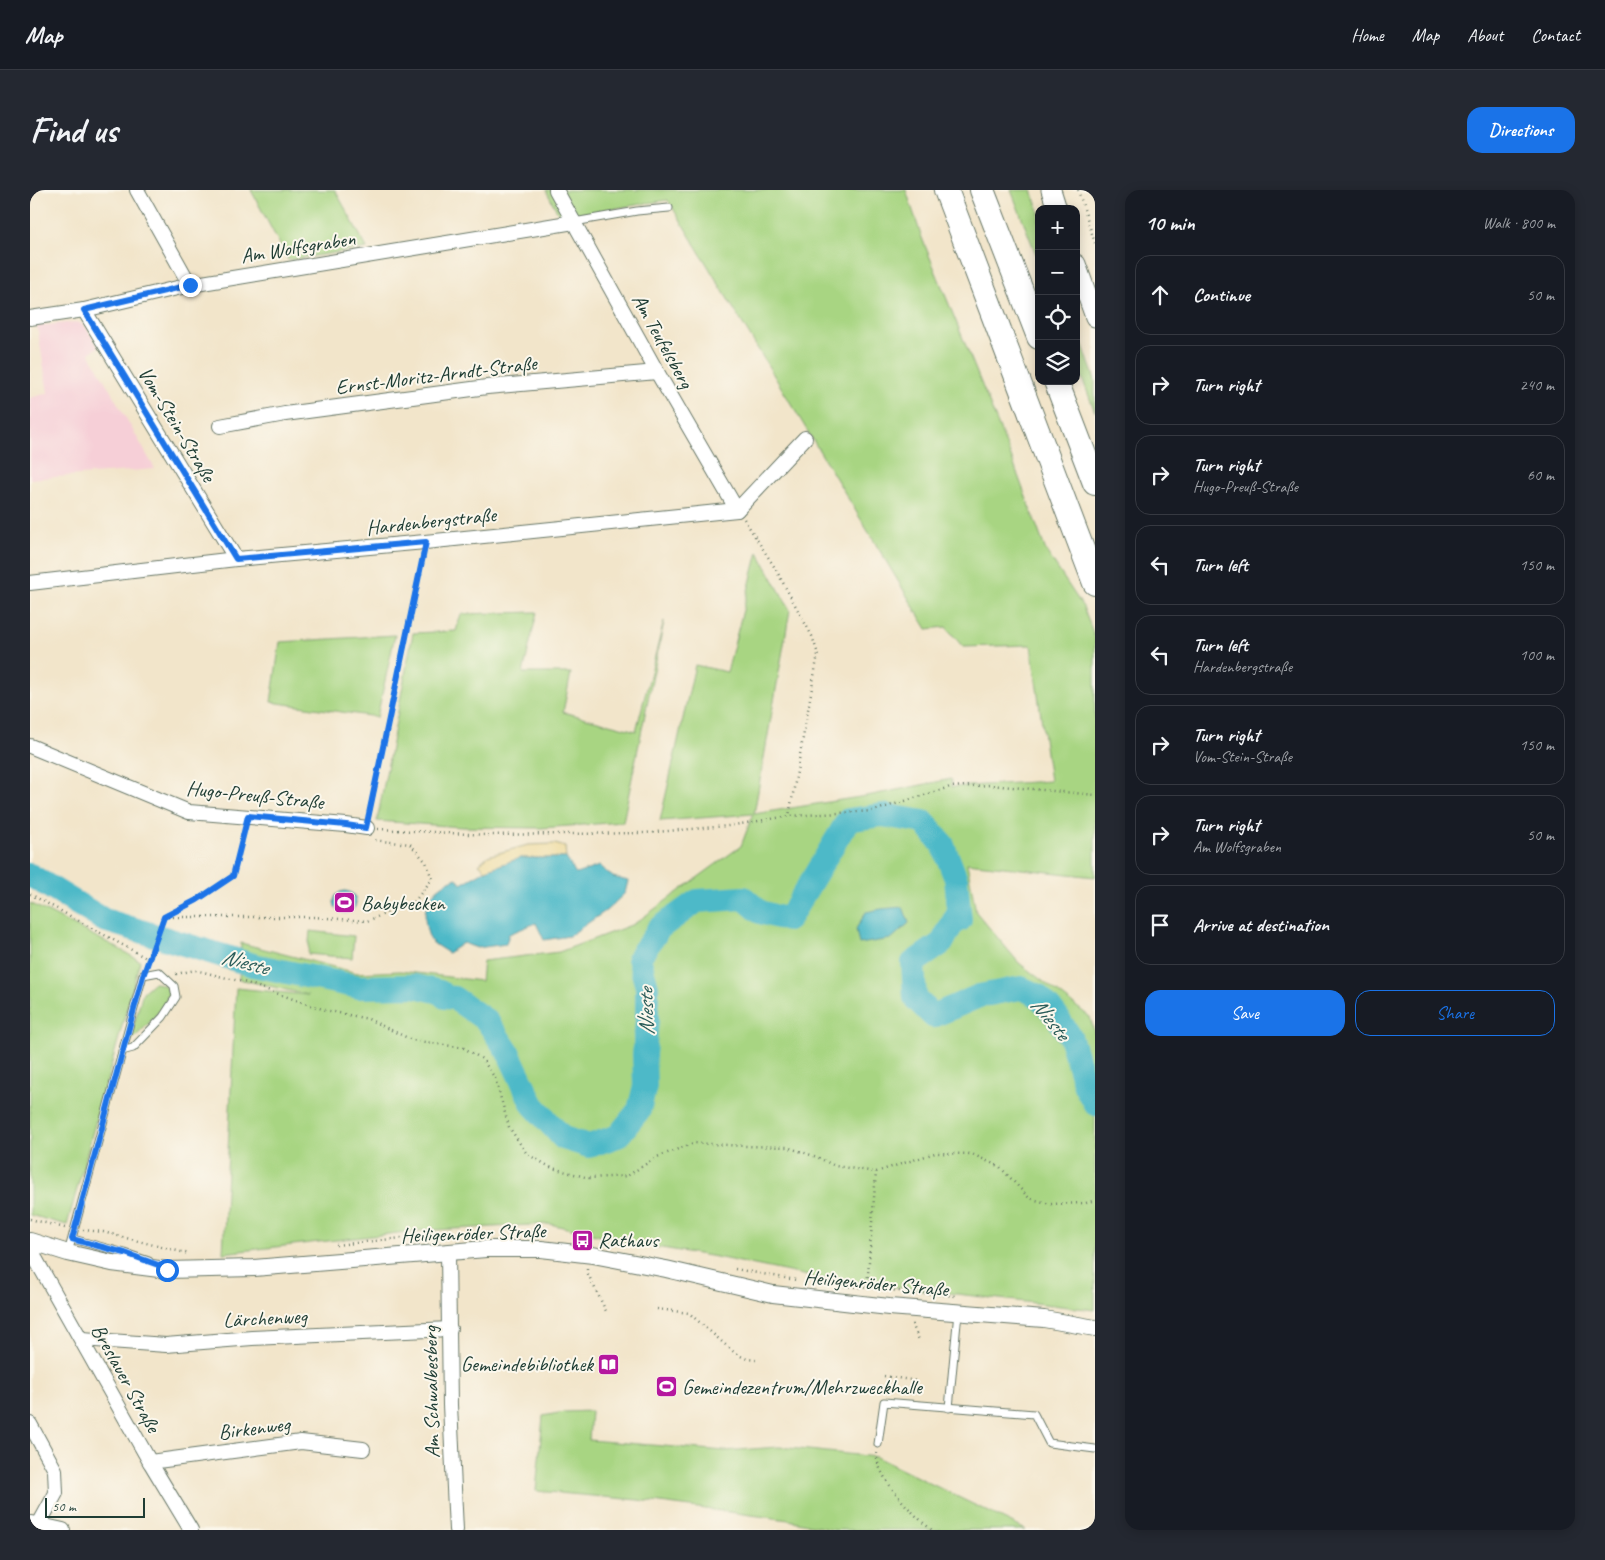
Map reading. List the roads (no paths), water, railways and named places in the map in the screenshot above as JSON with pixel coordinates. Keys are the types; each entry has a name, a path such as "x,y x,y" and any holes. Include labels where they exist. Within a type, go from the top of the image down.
{"highway":[{"path":"946,190 1095,583"},
{"path":"982,190 1035,327"},
{"path":"1058,385 1095,483"}],"main road":[{"path":"1051,190 1056,205"},
{"path":"1080,275 1095,317"}],"street":[{"path":"137,190 190,285"},
{"name":"Am Teufelsberg","path":"556,190 657,372 738,510"},
{"name":"Am Wolfsgraben","path":"30,318 84,310 190,285 574,222"},
{"name":"Vom-Stein-Straße","path":"84,310 236,559"},
{"name":"Ernst-Moritz-Arndt-Straße","path":"220,426 285,414 487,387 657,372"},
{"path":"738,510 805,438"},
{"name":"Hardenbergstraße","path":"30,583 236,559 426,542 738,510"},
{"name":"Hugo-Preuß-Straße","path":"30,746 189,812 346,825 369,834"},
{"name":"Heiligenröder Straße","path":"32,1242 70,1246 112,1264 167,1270 254,1268 486,1249 541,1249 587,1254 666,1269 773,1294 890,1307 1044,1319 1095,1328"},
{"name":"Breslauer Straße","path":"32,1242 36,1258 150,1462 191,1530"},
{"name":"Am Schwalbesberg","path":"448,1252 450,1405 456,1530"},
{"name":"Lärchenweg","path":"82,1339 166,1345 252,1338 450,1329"},
{"path":"30,1424 55,1470 56,1493 35,1523 63,1530"},
{"name":"Birkenweg","path":"150,1462 301,1442 363,1449"}],"lane":[{"path":"574,222 637,211 669,208"},
{"path":"70,1246 122,1051 143,976 159,972 174,986 176,997 163,1017 133,1048 122,1051"},
{"path":"949,1408 958,1312"},
{"path":"878,1444 884,1402 1034,1414 1049,1443 1095,1449"}],"water":[{"path":"520,858 566,858 576,874 599,866 613,877 628,881 625,893 607,910 569,936 544,940 536,923 509,934 506,944 477,948 463,943 448,953 431,941 425,921 425,912 430,898 435,891 457,878 461,884 486,870"},
{"name":"Babybecken","path":"345,891 353,894 356,902 353,910 345,913 337,910 334,902 337,894"},
{"path":"903,907 909,923 891,939 859,944 856,929 866,912"}],"waterway":[{"name":"Nieste","path":"30,875 104,920 253,965 359,987 415,986 440,992 445,997 454,998 487,1021 508,1052 533,1105 563,1138 589,1146 618,1136 639,1110 645,1086 644,1055 647,1020 647,987 639,958 658,929 697,901 744,898 760,912 788,920 848,820 882,815 924,822 943,845 956,879 960,920 958,913 942,943 913,963 915,998 933,1016 979,996 1021,988 1037,995 1055,1014 1070,1036 1085,1086 1095,1104"}],"place":[{"name":"Babybecken","path":"345,903"},
{"name":"Rathaus","path":"582,1240"},
{"name":"Gemeindebibliothek","path":"609,1364"},
{"name":"Gemeindezentrum/Mehrzweckhalle","path":"666,1387"}]}
